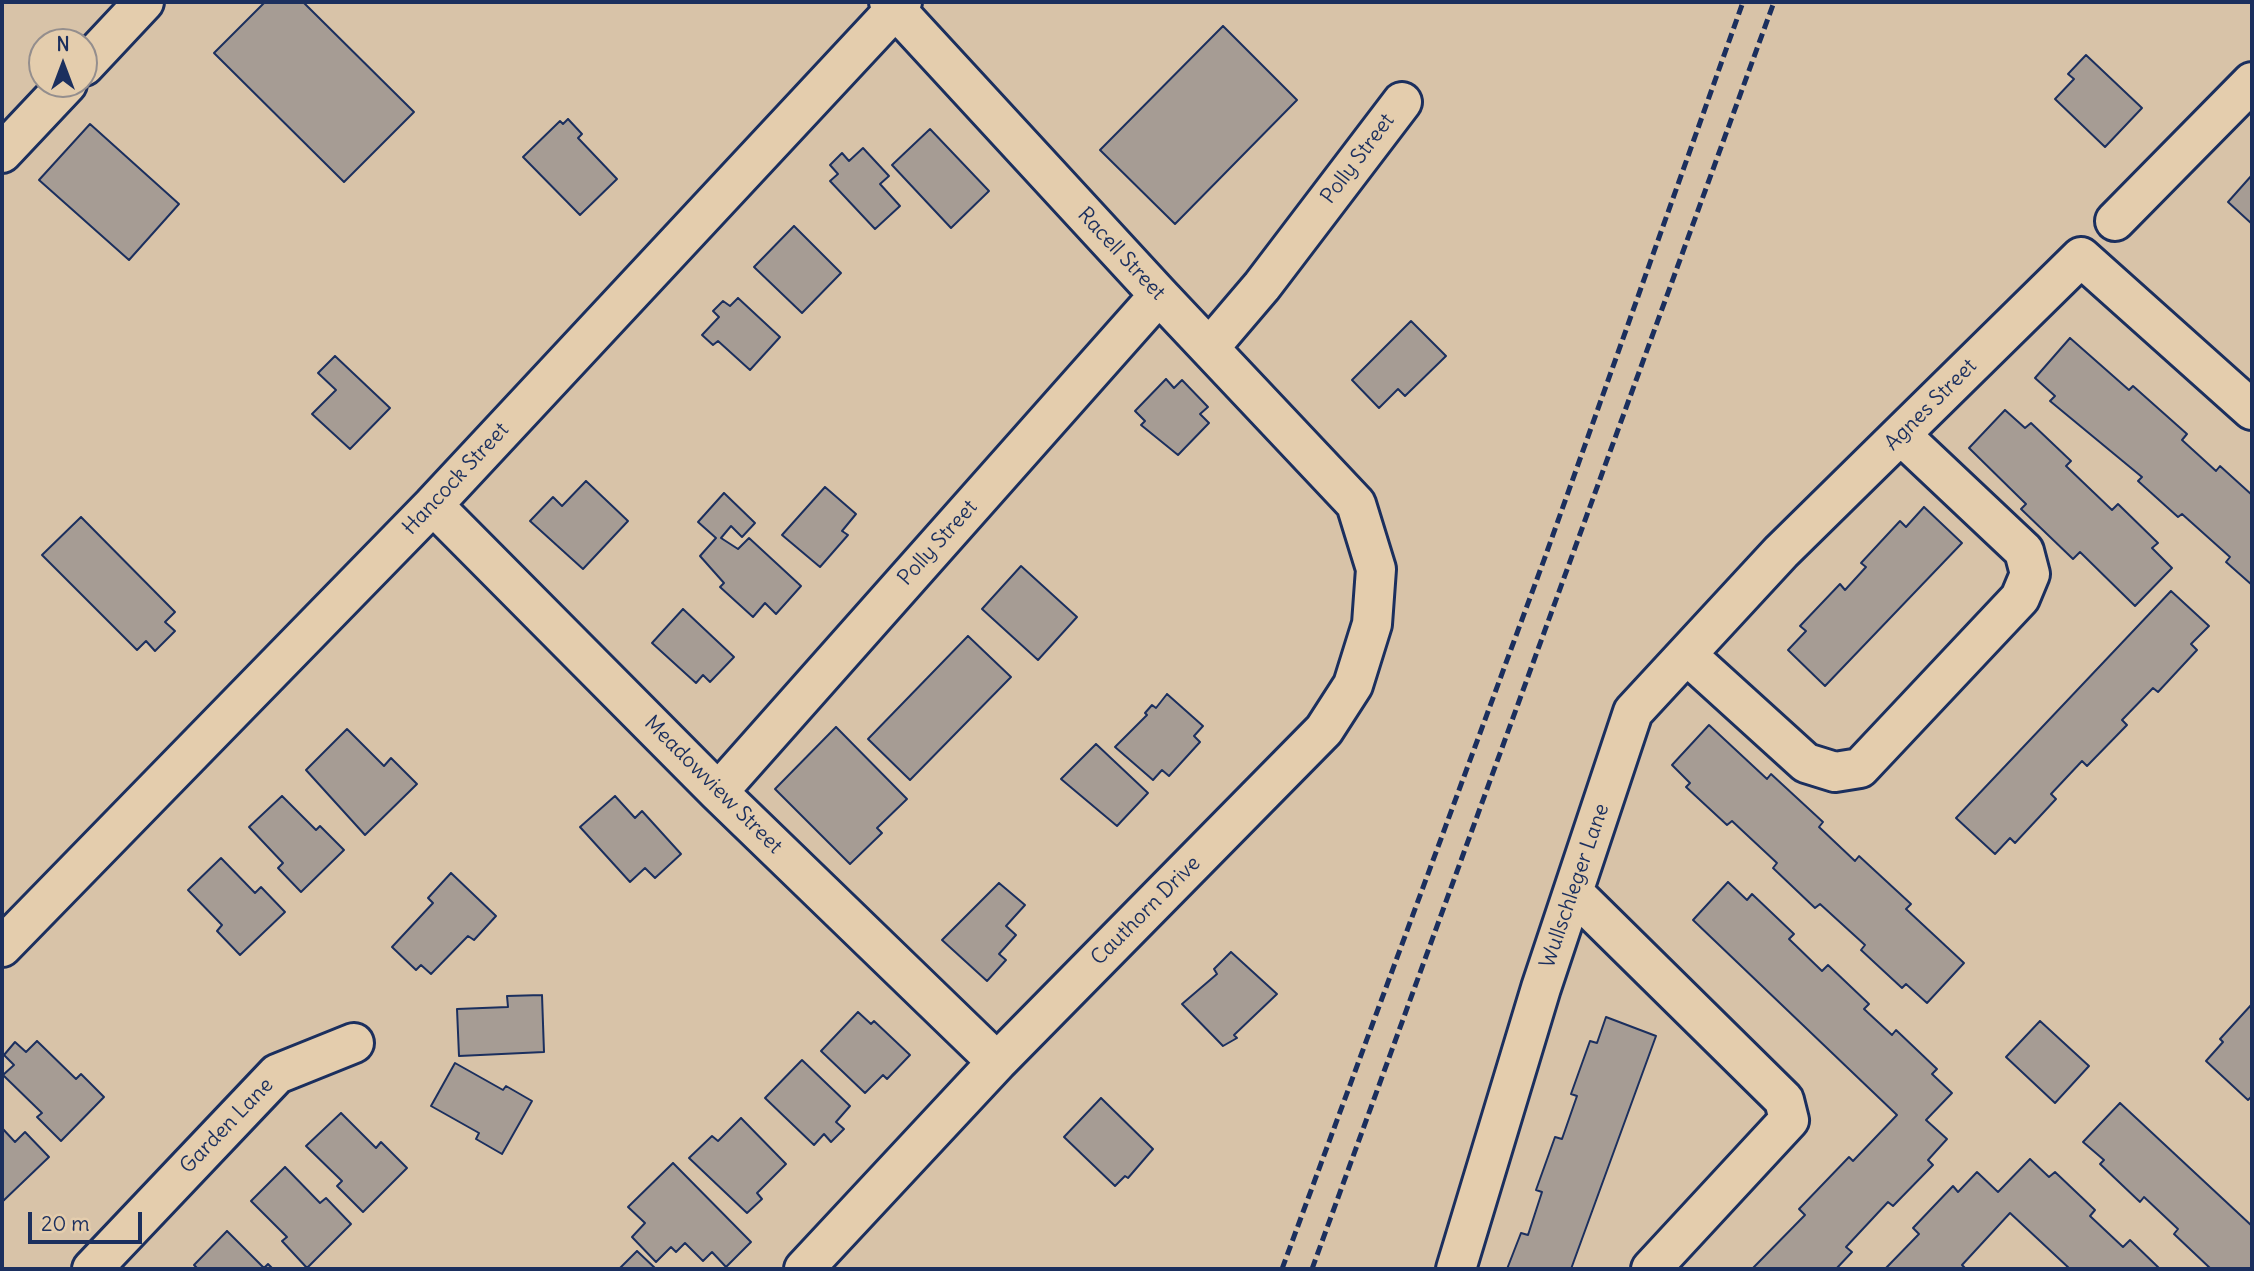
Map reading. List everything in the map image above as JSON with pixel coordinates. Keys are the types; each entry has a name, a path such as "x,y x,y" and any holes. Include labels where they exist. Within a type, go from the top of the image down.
{"street":[{"path":"98,51 144,2"},
{"name":"Racell Street","path":"896,4 1158,295 1356,504"},
{"name":"Hancock Street","path":"2,947 433,505 896,4"},
{"path":"2115,221 2252,82"},
{"path":"2,153 54,98"},
{"name":"Polly Street","path":"1210,347 1262,286 1402,102"},
{"name":"Agnes Street","path":"1781,552 2081,257 2252,410"},
{"name":"Polly Street","path":"718,792 1158,295"},
{"path":"1687,655 1806,763 1835,772 1860,768 2020,598 2030,574 2024,551 1901,435"},
{"name":"Cauthorn Drive","path":"804,1269 997,1062 1324,730 1353,685 1372,624 1376,569 1356,504"},
{"name":"Meadowview Street","path":"433,505 718,792 997,1062"},
{"name":"Wullschleger Lane","path":"1456,1269 1573,892 1633,712 1781,552"},
{"path":"1573,892 1784,1100 1789,1120 1651,1269"},
{"name":"Garden Lane","path":"92,1269 277,1074 354,1043"}],"building":[{"path":"265,2 303,2 414,112 344,182 214,53"},
{"path":"1223,26 1297,100 1175,224 1100,150"},
{"path":"2086,55 2142,108 2105,147 2055,99 2074,79 2068,74"},
{"path":"568,119 582,134 578,138 617,179 580,215 523,157 560,121 563,124"},
{"path":"90,124 179,204 129,260 39,180"},
{"path":"930,129 989,191 951,228 892,165"},
{"path":"863,148 889,176 880,184 900,206 875,229 830,181 838,174 830,165 842,153 849,161"},
{"path":"2252,175 2252,224 2228,202"},
{"path":"794,226 841,273 802,313 754,267"},
{"path":"738,298 780,337 750,370 718,341 713,345 702,335 719,317 713,311 723,301 730,306"},
{"path":"1411,321 1446,356 1405,396 1398,389 1379,408 1352,380"},
{"path":"2070,338 2129,390 2133,386 2187,434 2182,440 2216,471 2220,466 2252,495 2252,585 2226,562 2230,557 2182,514 2178,517 2138,481 2142,477 2050,401 2055,396 2035,378"},
{"path":"335,356 390,408 350,449 312,414 336,390 318,373"},
{"path":"1166,379 1174,388 1182,380 1208,407 1200,414 1209,423 1178,455 1141,425 1145,421 1135,411"},
{"path":"2005,410 2025,428 2031,423 2071,461 2066,466 2112,510 2118,504 2158,543 2152,548 2172,568 2135,606 2080,552 2073,559 2021,509 2026,504 1969,448"},
{"path":"586,481 628,521 583,569 530,521 553,497 562,506"},
{"path":"825,487 856,514 842,531 848,535 820,567 782,535"},
{"path":"724,493 755,523 742,537 731,526 721,538 738,549 749,538 801,586 776,614 765,603 753,617 720,587 724,583 700,556 716,538 698,522"},
{"path":"1924,507 1962,543 1825,686 1788,650 1806,631 1800,626 1840,584 1845,590 1866,567 1861,563 1900,521 1906,527"},
{"path":"81,517 175,612 165,622 175,631 155,651 146,641 137,650 42,555"},
{"path":"1021,566 1077,617 1038,660 982,609"},
{"path":"2171,591 2209,626 2191,644 2197,650 2158,692 2153,688 2122,720 2127,725 2087,766 2082,761 2051,794 2056,799 2015,843 2010,838 1995,854 1956,818"},
{"path":"683,609 734,657 710,682 703,675 696,683 652,643"},
{"path":"968,636 1011,677 910,780 868,739"},
{"path":"1167,694 1203,726 1194,736 1200,742 1169,776 1162,770 1153,780 1115,747 1147,715 1145,713 1152,705 1156,708"},
{"path":"1709,725 1767,779 1771,774 1823,822 1819,827 1855,861 1859,856 1911,904 1906,909 1964,963 1927,1003 1906,984 1902,988 1861,950 1865,945 1820,904 1815,908 1773,868 1777,863 1732,821 1727,825 1686,787 1690,783 1672,765"},
{"path":"836,727 907,799 877,828 882,833 850,864 775,789"},
{"path":"347,729 384,766 391,758 417,784 365,835 306,770"},
{"path":"1096,744 1148,793 1117,826 1061,779"},
{"path":"282,796 316,830 320,826 344,850 301,892 278,868 283,863 249,827"},
{"path":"615,796 635,818 642,811 681,854 655,878 645,868 630,882 580,827"},
{"path":"221,858 255,893 261,887 285,912 240,955 217,931 222,925 188,890"},
{"path":"451,873 496,916 474,940 468,936 431,974 421,965 416,970 392,947 433,903 428,898"},
{"path":"1728,882 1747,900 1752,894 1794,934 1789,939 1822,971 1828,965 1869,1004 1864,1009 1892,1035 1896,1030 1937,1069 1932,1074 1952,1093 1926,1120 1947,1139 1928,1160 1933,1165 1893,1206 1888,1202 1846,1247 1852,1252 1836,1269 1752,1269 1805,1215 1799,1209 1849,1157 1853,1161 1897,1115 1693,920"},
{"path":"999,883 1025,905 1006,926 1016,935 999,954 1006,960 987,981 942,940"},
{"path":"1231,952 1277,994 1234,1035 1237,1038 1223,1046 1182,1004 1217,974 1214,969"},
{"path":"542,995 544,1052 459,1056 457,1009 508,1007 507,996"},
{"path":"2252,1004 2252,1096 2248,1100 2206,1061 2223,1042 2220,1039"},
{"path":"858,1012 871,1024 874,1021 910,1055 887,1079 883,1075 865,1093 821,1051"},
{"path":"1606,1017 1656,1036 1571,1269 1507,1269 1521,1233 1528,1235 1542,1192 1536,1190 1555,1137 1562,1139 1577,1096 1571,1094 1590,1041 1597,1043"},
{"path":"2040,1021 2089,1066 2055,1103 2006,1057"},
{"path":"37,1041 76,1079 81,1074 104,1097 61,1141 37,1117 42,1113 3,1075 14,1065 4,1055 15,1042 26,1052"},
{"path":"802,1060 850,1106 836,1122 844,1129 831,1142 824,1134 814,1145 765,1098"},
{"path":"455,1063 503,1090 506,1086 532,1101 502,1154 476,1139 479,1133 431,1106"},
{"path":"1101,1098 1153,1149 1128,1178 1125,1176 1115,1186 1064,1137"},
{"path":"2120,1103 2252,1226 2252,1269 2211,1269 2174,1234 2178,1229 2144,1197 2140,1202 2100,1164 2104,1160 2083,1142"},
{"path":"341,1113 376,1148 381,1142 407,1168 363,1212 337,1186 342,1181 306,1146"},
{"path":"741,1118 786,1164 757,1193 762,1199 747,1213 689,1158 712,1136 718,1141"},
{"path":"2,1128 15,1142 25,1132 49,1157 2,1202"},
{"path":"2030,1159 2049,1177 2055,1172 2095,1210 2090,1216 2123,1247 2130,1240 2160,1269 2070,1269 2010,1213 1962,1265 1966,1269 1885,1269 1919,1234 1913,1228 1953,1186 1958,1192 1977,1172 1998,1192"},
{"path":"673,1163 751,1242 726,1267 712,1252 703,1261 685,1243 676,1252 671,1247 656,1262 632,1237 645,1223 628,1207"},
{"path":"285,1167 320,1203 326,1198 351,1224 307,1268 282,1241 287,1237 251,1201"},
{"path":"227,1231 264,1268 268,1264 273,1269 198,1269 194,1265"},
{"path":"637,1251 656,1269 619,1269"}],"railway":[{"path":"1282,1269 1544,560 1743,2"},
{"path":"1312,1269 1774,2"}]}
